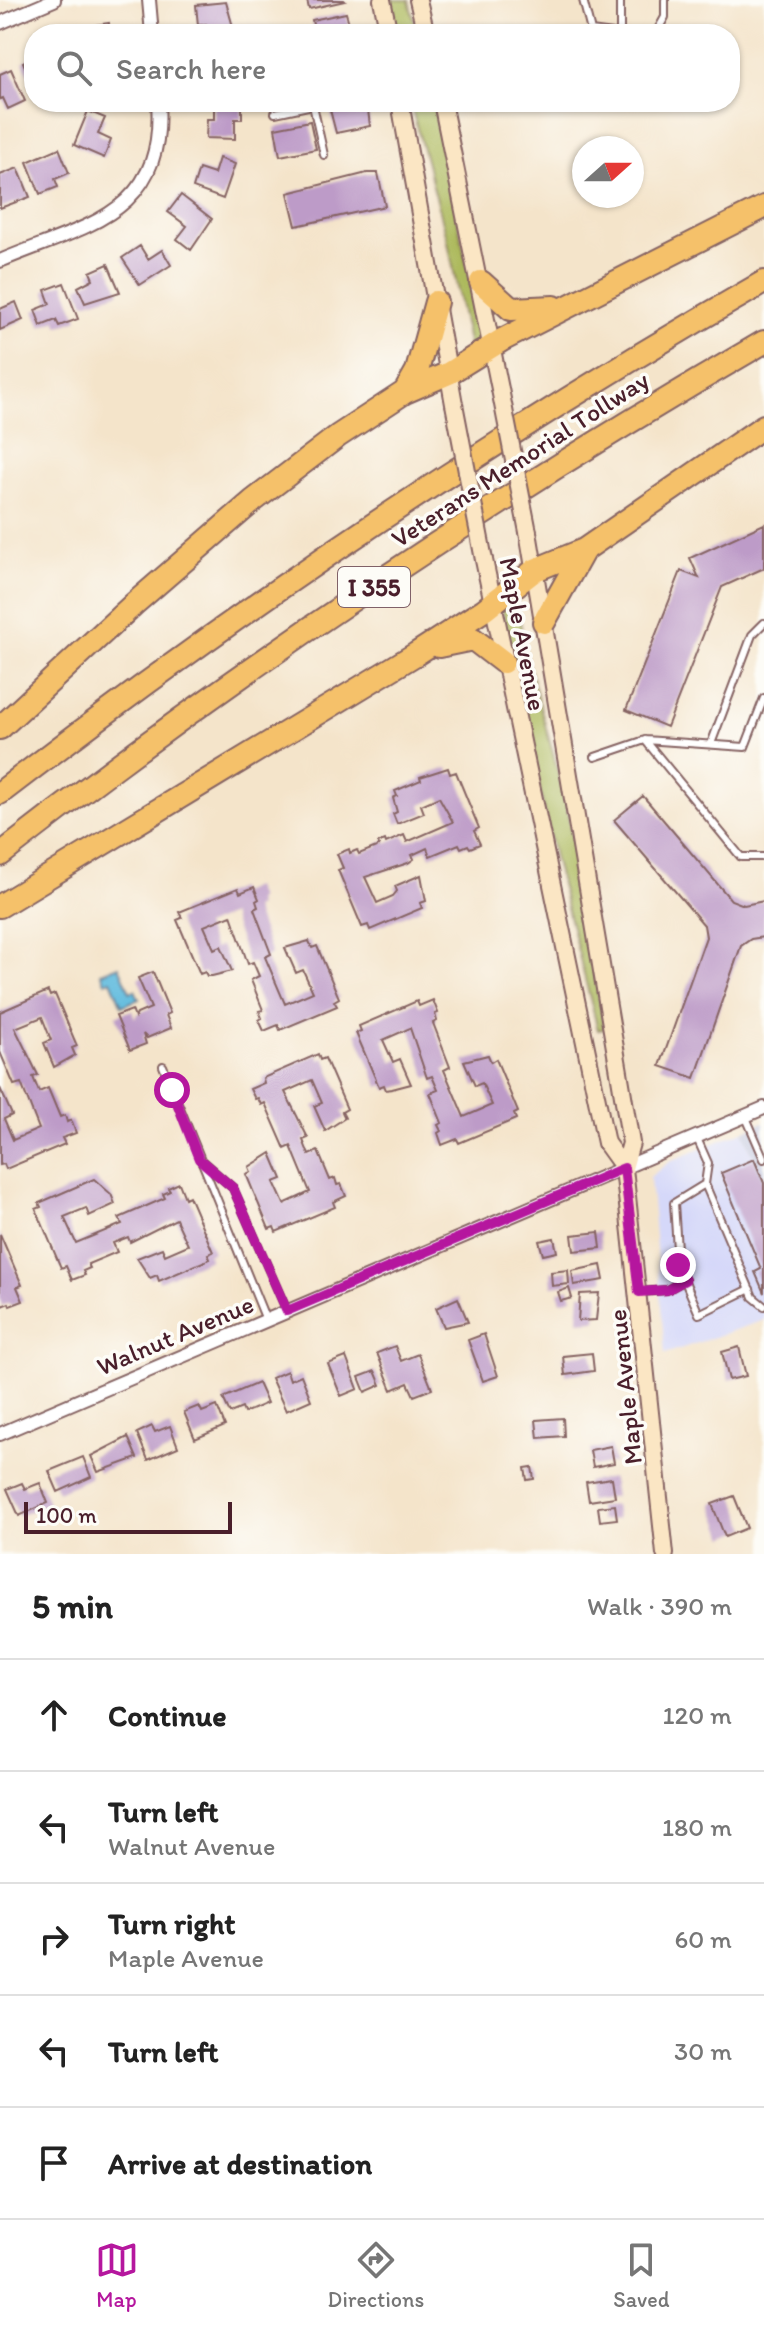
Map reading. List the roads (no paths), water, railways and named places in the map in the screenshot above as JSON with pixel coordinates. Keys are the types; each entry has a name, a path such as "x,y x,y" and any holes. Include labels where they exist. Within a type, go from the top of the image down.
{"highway":[{"path":"0,728 134,604 253,501 338,436 405,392 449,373 567,306 764,207"},
{"path":"481,282 511,309 567,306"},
{"name":"Veterans Memorial Tollway","path":"0,793 148,680 414,498 764,282"},
{"path":"405,392 417,371 436,302"},
{"name":"Veterans Memorial Tollway","path":"0,855 272,654 599,438 764,342"},
{"path":"0,906 416,654 535,570 584,550 764,426"},
{"path":"544,622 584,550"},
{"path":"416,654 459,639 473,639 503,662"}],"main road":[{"path":"382,0 387,24"},
{"path":"418,0 424,24"},
{"name":"Maple Avenue","path":"402,112 503,662 606,1143 624,1168"},
{"name":"Maple Avenue","path":"444,112 481,282 535,570 631,1143 624,1168 665,1554"}],"street":[{"path":"0,23 54,0"},
{"path":"149,0 151,24"},
{"path":"0,261 93,222 120,207 139,189 154,162 160,131 159,112"},
{"name":"Walnut Avenue","path":"0,1434 764,1108"}],"lane":[{"path":"583,0 589,24"},
{"path":"620,0 620,24"},
{"path":"661,24 665,17 665,0"},
{"path":"275,113 280,112"},
{"path":"315,112 324,155"},
{"path":"711,744 752,635 764,623"},
{"path":"595,757 645,740 745,747 764,698"},
{"path":"645,740 741,857 764,857"},
{"path":"163,1066 266,1320"},
{"path":"745,1115 764,1159"},
{"path":"696,1136 708,1163 705,1184 750,1289 764,1306"},
{"path":"199,1159 233,1188 287,1311"},
{"path":"705,1184 674,1203 678,1265 699,1314 750,1289"},
{"path":"639,1292 667,1290 685,1280"}],"water":[{"path":"119,966 130,992 135,990 139,999 122,1006 111,980 105,982 101,973"}]}
